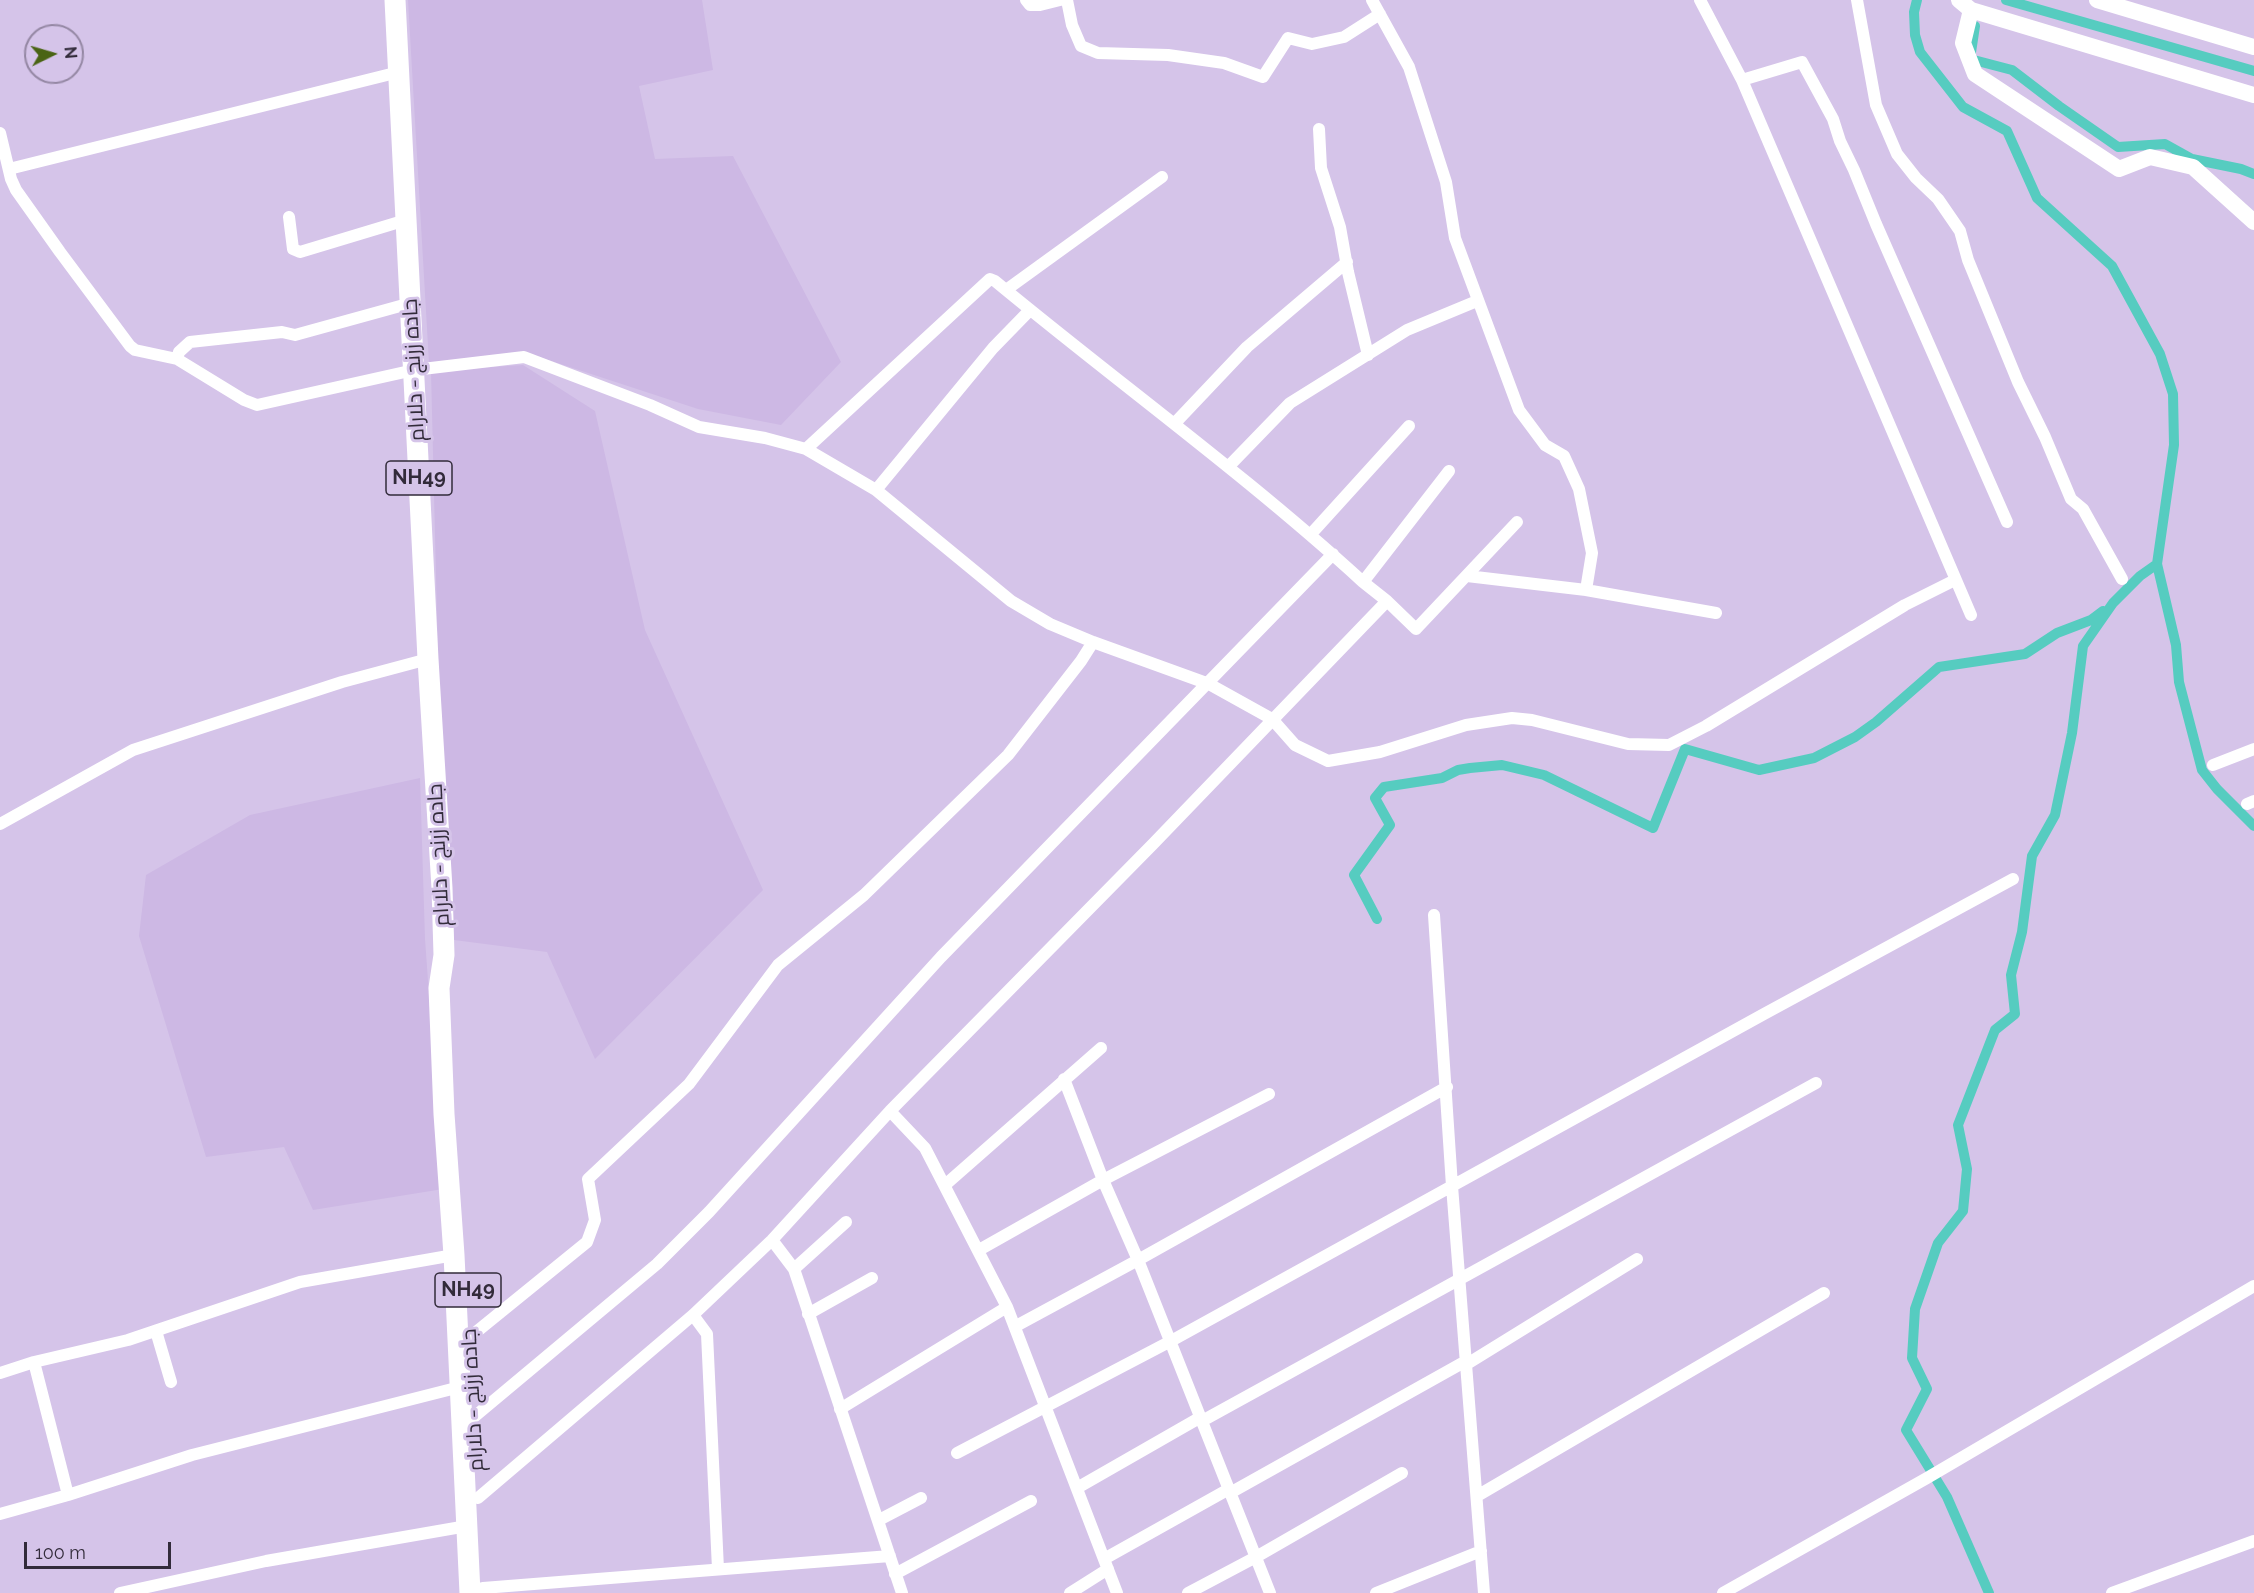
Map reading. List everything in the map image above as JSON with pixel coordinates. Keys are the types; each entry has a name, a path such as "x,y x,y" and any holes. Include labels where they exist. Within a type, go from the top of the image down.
{"highway":[{"name":"جاده زرنج - دلارام","path":"395,0 444,955 440,1000 444,1114 454,1255 467,1526 478,1591"},
{"name":"جاده زرنج - دلارام","path":"444,955 452,987 478,1498 478,1591"}],"street":[{"path":"1026,0 1030,5 1060,0"},
{"path":"1067,0 1072,25 1081,45 1098,53 1168,55 1224,63 1263,77 1288,38 1312,45 1344,37 1380,14"},
{"path":"1372,0 1409,67 1446,182 1455,237 1519,410 1545,445 1564,456 1579,489 1592,553 1586,590"},
{"path":"1700,0 1742,80 1971,615"},
{"path":"1857,0 1876,105 1897,154 1938,199 1960,231 1968,260 2018,382 2045,437 2071,499 2083,509 2122,579"},
{"path":"2097,0 2254,47"},
{"path":"2254,95 1965,5 1964,43 1975,74 2119,170 2150,157 2193,167 2254,222"},
{"path":"1742,80 1802,62 1833,119 1840,141 2007,522"},
{"path":"9,170 399,72"},
{"path":"1319,129 1321,168 1340,227 1368,355"},
{"path":"0,133 16,190 130,346 140,352 177,359 244,400 257,405 414,370 524,357 650,405 699,427 765,438 806,448 876,490 1011,601 1050,624 1209,684 1272,719 1295,745 1328,761 1380,752 1466,724 1512,718 1532,720 1628,744 1669,744 1706,726 1905,605 1955,580"},
{"path":"1006,290 1162,177"},
{"path":"289,218 293,249 300,252 406,220"},
{"path":"1175,423 1247,347 1347,262"},
{"path":"806,448 990,279 1175,423 1311,534 1416,629 1517,522"},
{"path":"1228,467 1290,403 1407,330 1478,301"},
{"path":"177,359 180,352 190,342 282,332 295,336 411,303"},
{"path":"876,490 993,348 1030,310"},
{"path":"1311,534 1408,426"},
{"path":"1363,582 1449,471"},
{"path":"474,1417 657,1264 709,1212 941,957 1333,554"},
{"path":"1467,576 1586,590 1716,612"},
{"path":"478,1498 693,1315 772,1240 890,1111 1153,844 1387,601"},
{"path":"470,1337 587,1242 595,1220 588,1179 689,1084 778,965 864,895 1008,755 1081,661 1093,642"},
{"path":"0,824 133,750 342,682 428,659"},
{"path":"2213,765 2254,749"},
{"path":"957,1453 1171,1341 2013,879"},
{"path":"1434,915 1452,1186 1484,1593"},
{"path":"945,1185 1101,1048"},
{"path":"1064,1079 1103,1180 1171,1341 1270,1593"},
{"path":"1077,1488 1816,1083"},
{"path":"1016,1326 1447,1087"},
{"path":"979,1250 1103,1180 1269,1094"},
{"path":"890,1111 925,1148 1016,1326 1117,1593"},
{"path":"794,1269 846,1222"},
{"path":"772,1240 794,1269 902,1593"},
{"path":"0,1373 34,1362 128,1340 300,1282 454,1255"},
{"path":"1070,1593 1106,1564 1230,1491 1466,1362 1636,1259"},
{"path":"808,1314 872,1278"},
{"path":"1723,1593 1927,1478 2254,1286"},
{"path":"1477,1496 1824,1293"},
{"path":"840,1409 1007,1307"},
{"path":"693,1315 707,1334 718,1569"},
{"path":"156,1330 171,1382"},
{"path":"34,1362 68,1495"},
{"path":"0,1514 68,1495 192,1455 460,1387"},
{"path":"1188,1593 1256,1557 1402,1473"},
{"path":"879,1520 921,1498"},
{"path":"895,1574 1031,1501"},
{"path":"120,1593 267,1561 467,1526"},
{"path":"2112,1593 2254,1541"},
{"path":"1376,1593 1481,1551"},
{"path":"478,1591 890,1556"}],"shaded area":[{"path":"408,0 702,0 713,70 639,86 655,159 733,156 841,362 781,425 698,409 527,353 429,363"},
{"path":"523,365 595,411 645,630 763,890 595,1059 547,952 454,940 439,699 431,371"},
{"path":"420,778 425,939 443,1189 313,1210 284,1147 206,1157 139,936 146,875 250,815"}],"waterway":[{"path":"1917,0 1914,12 1915,35 1920,52 1963,107 2007,131 2037,198 2112,266 2160,354 2173,394 2174,445 2157,564 2176,645 2179,682 2202,770 2217,789 2254,826"},
{"path":"2006,0 2254,71"},
{"path":"1975,26 1970,59 2012,70 2118,147 2165,144 2192,159 2241,169 2254,174"},
{"path":"1989,1593 1947,1497 1906,1430 1927,1389 1912,1358 1915,1309 1938,1243 1963,1211 1967,1169 1958,1125 1995,1030 2015,1014 2011,975 2022,932 2032,856 2055,815 2072,733 2083,646 2113,603 2140,576 2157,564"},
{"path":"1377,919 1354,875 1390,825 1375,798 1384,787 1442,778 1458,770 1502,765 1544,775 1653,828 1685,749 1759,770 1814,758 1855,737 1876,722 1939,667 2025,654 2057,633 2091,620 2103,611"}]}
